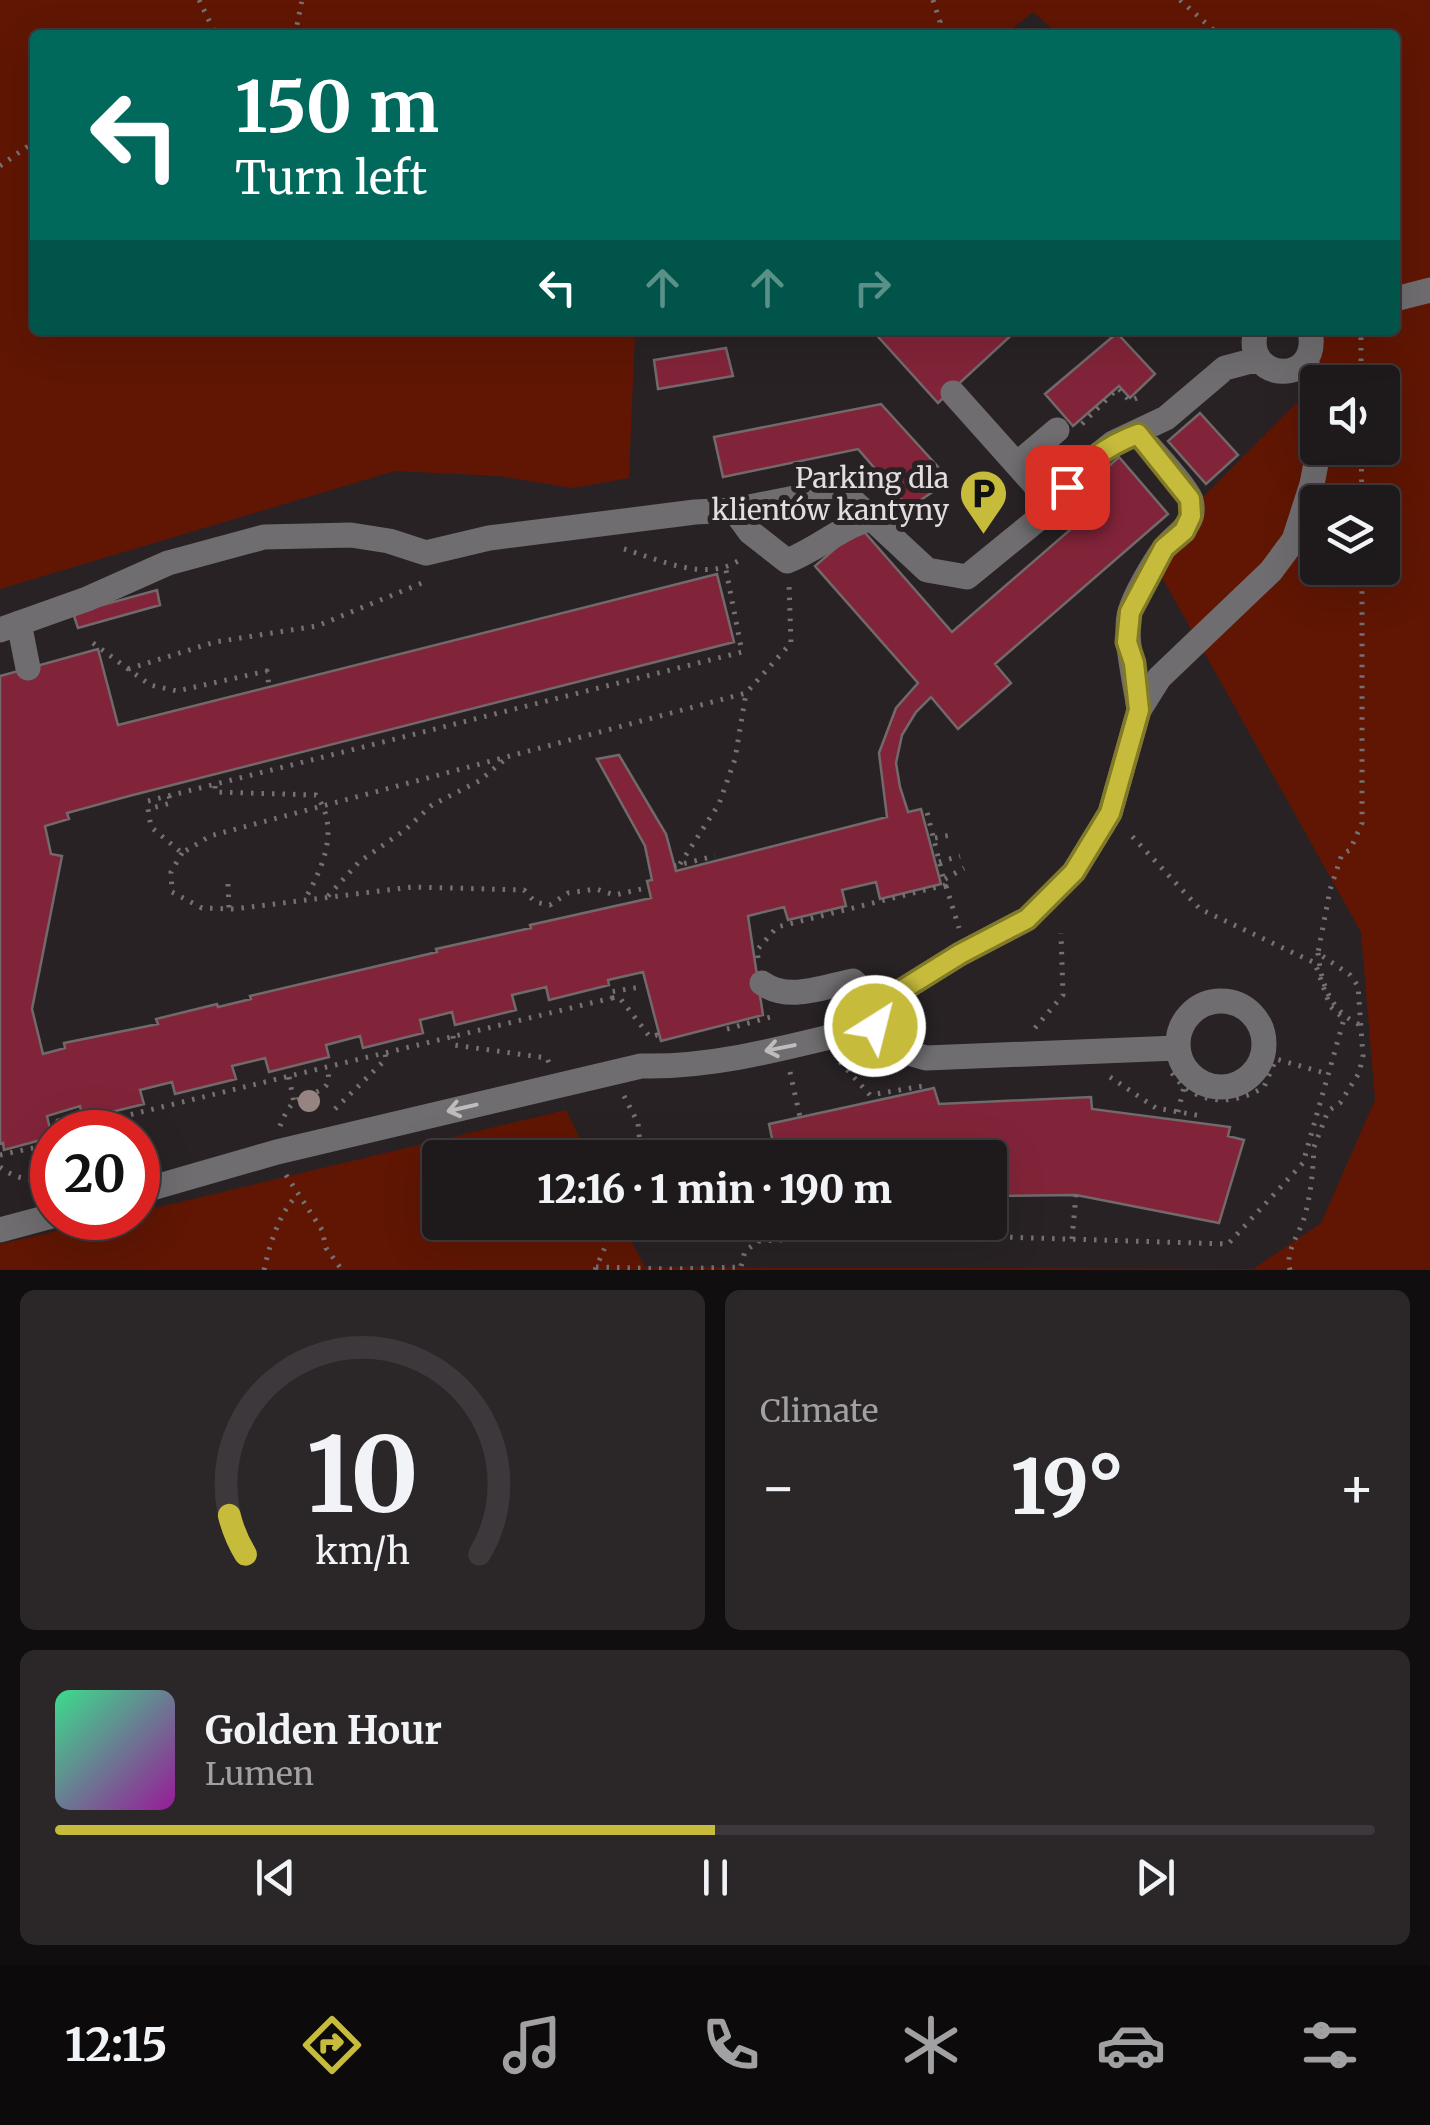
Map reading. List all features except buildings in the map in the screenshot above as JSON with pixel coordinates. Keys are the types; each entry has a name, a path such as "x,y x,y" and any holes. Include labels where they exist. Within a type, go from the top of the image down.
{"street":[{"path":"1400,298 1430,290"},
{"path":"1255,335 1254,346 1259,359 1274,371 1285,372 1312,340"},
{"path":"1312,340 1315,365"},
{"path":"28,668 9,627 87,599 168,563 264,537 351,534 426,553 507,536 734,510 840,490 927,570 967,576 1054,506 1080,469 1114,443 1166,418 1225,368 1259,359"},
{"path":"953,394 1054,506"},
{"path":"1017,464 1063,433"},
{"path":"1138,434 1190,499 1191,516 1184,531 1164,548 1130,612 1127,642 1134,663 1139,710"},
{"path":"160,1186 641,1066 671,1067 785,1048 876,1015 960,954 1027,919 1074,872 1110,813 1139,710 1160,678 1271,571 1294,540 1315,465"},
{"path":"734,510 750,532 788,561 814,551 855,523 870,519"},
{"path":"762,983 774,992 796,993 852,981 895,1049 926,1058 1026,1054 1170,1056"},
{"path":"0,1230 30,1222"}],"path":[{"path":"199,0 214,30"},
{"path":"295,30 302,0"},
{"path":"934,0 940,22 937,30"},
{"path":"1180,0 1213,30"},
{"path":"0,166 30,145"},
{"path":"1360,365 1361,335"},
{"path":"1063,433 1118,388 1130,401 1149,393"},
{"path":"620,548 694,571 740,562"},
{"path":"715,856 677,865 719,804 735,759 746,693 791,643 788,561"},
{"path":"128,668 215,642 317,626 422,584 422,564"},
{"path":"148,801 742,652 725,565"},
{"path":"1362,585 1362,823 1350,850 1342,854 1330,890 1318,953 1331,1001 1340,1012 1363,1026"},
{"path":"93,642 150,685 177,690 267,671 269,686"},
{"path":"646,888 616,895 596,890 568,893 550,905 543,905 534,902 524,890 412,887 228,909 202,908 172,892 171,872 182,852 210,836 746,693"},
{"path":"326,898 359,862 405,830 432,805 479,781 510,756"},
{"path":"214,786 215,792 316,795 324,805 328,832 324,865 304,901"},
{"path":"169,796 170,803 148,809 150,827 182,852"},
{"path":"926,808 963,940"},
{"path":"1007,1238 1228,1244 1303,1163 1344,1020 1330,1006 1315,963 1200,909 1124,827"},
{"path":"934,838 952,835"},
{"path":"940,862 960,856"},
{"path":"762,983 757,950 777,928 944,882 964,868"},
{"path":"228,884 228,909"},
{"path":"1026,1054 1028,1038 1064,995 1061,934"},
{"path":"1314,1147 1328,1112 1340,1103 1359,1073 1363,1026 1358,986 1350,975 1318,953"},
{"path":"612,998 610,992 640,987"},
{"path":"150,1110 612,998 619,997 650,1037 657,1035"},
{"path":"453,1036 454,1044 547,1058 550,1066"},
{"path":"335,1116 334,1110 386,1060 385,1053"},
{"path":"1170,1056 1184,1087 1178,1112"},
{"path":"1184,1087 1210,1100 1236,1099 1264,1087 1276,1059 1328,1074"},
{"path":"788,1063 800,1117"},
{"path":"327,1068 329,1081 323,1091 294,1102 278,1132 278,1157 297,1196 322,1230 326,1248 342,1270"},
{"path":"288,1077 294,1102"},
{"path":"618,1083 638,1123 640,1140"},
{"path":"1317,1112 1328,1112"},
{"path":"1290,1270 1287,1259 1305,1217 1313,1176 1314,1122"},
{"path":"0,1155 30,1149"},
{"path":"0,1167 11,1176 30,1179"},
{"path":"1072,1240 1076,1194"},
{"path":"264,1270 270,1243 286,1207 297,1196"},
{"path":"609,1240 598,1269 741,1268"},
{"path":"741,1268 745,1251 759,1241 788,1240"},
{"path":"689,1270 741,1268"}],"shaded area":[{"path":"0,0 1430,0 1430,1270 0,1270 0,1244 30,1237 160,1240 160,1207 422,1144 422,1240 631,1240 645,1267 1253,1269 1321,1223 1375,1100 1361,932 1150,556 1300,399 1300,465 1400,465 1400,365 1314,365 1316,335 1400,335 1400,30 1053,30 1033,12 1010,30 30,30 30,335 635,335 629,478 572,488 498,476 395,471 0,589"},
{"path":"566,1110 581,1140 440,1140"}],"place":[{"name":"Parking dla klientów kantyny","path":"984,536"}],"route":[{"path":"875,1026 878,1005 899,990 1027,919 1074,872 1110,813 1139,710 1134,663 1127,642 1130,612 1164,548 1184,531 1191,516 1190,499 1138,434 1114,443 1080,469 1067,487"}]}
